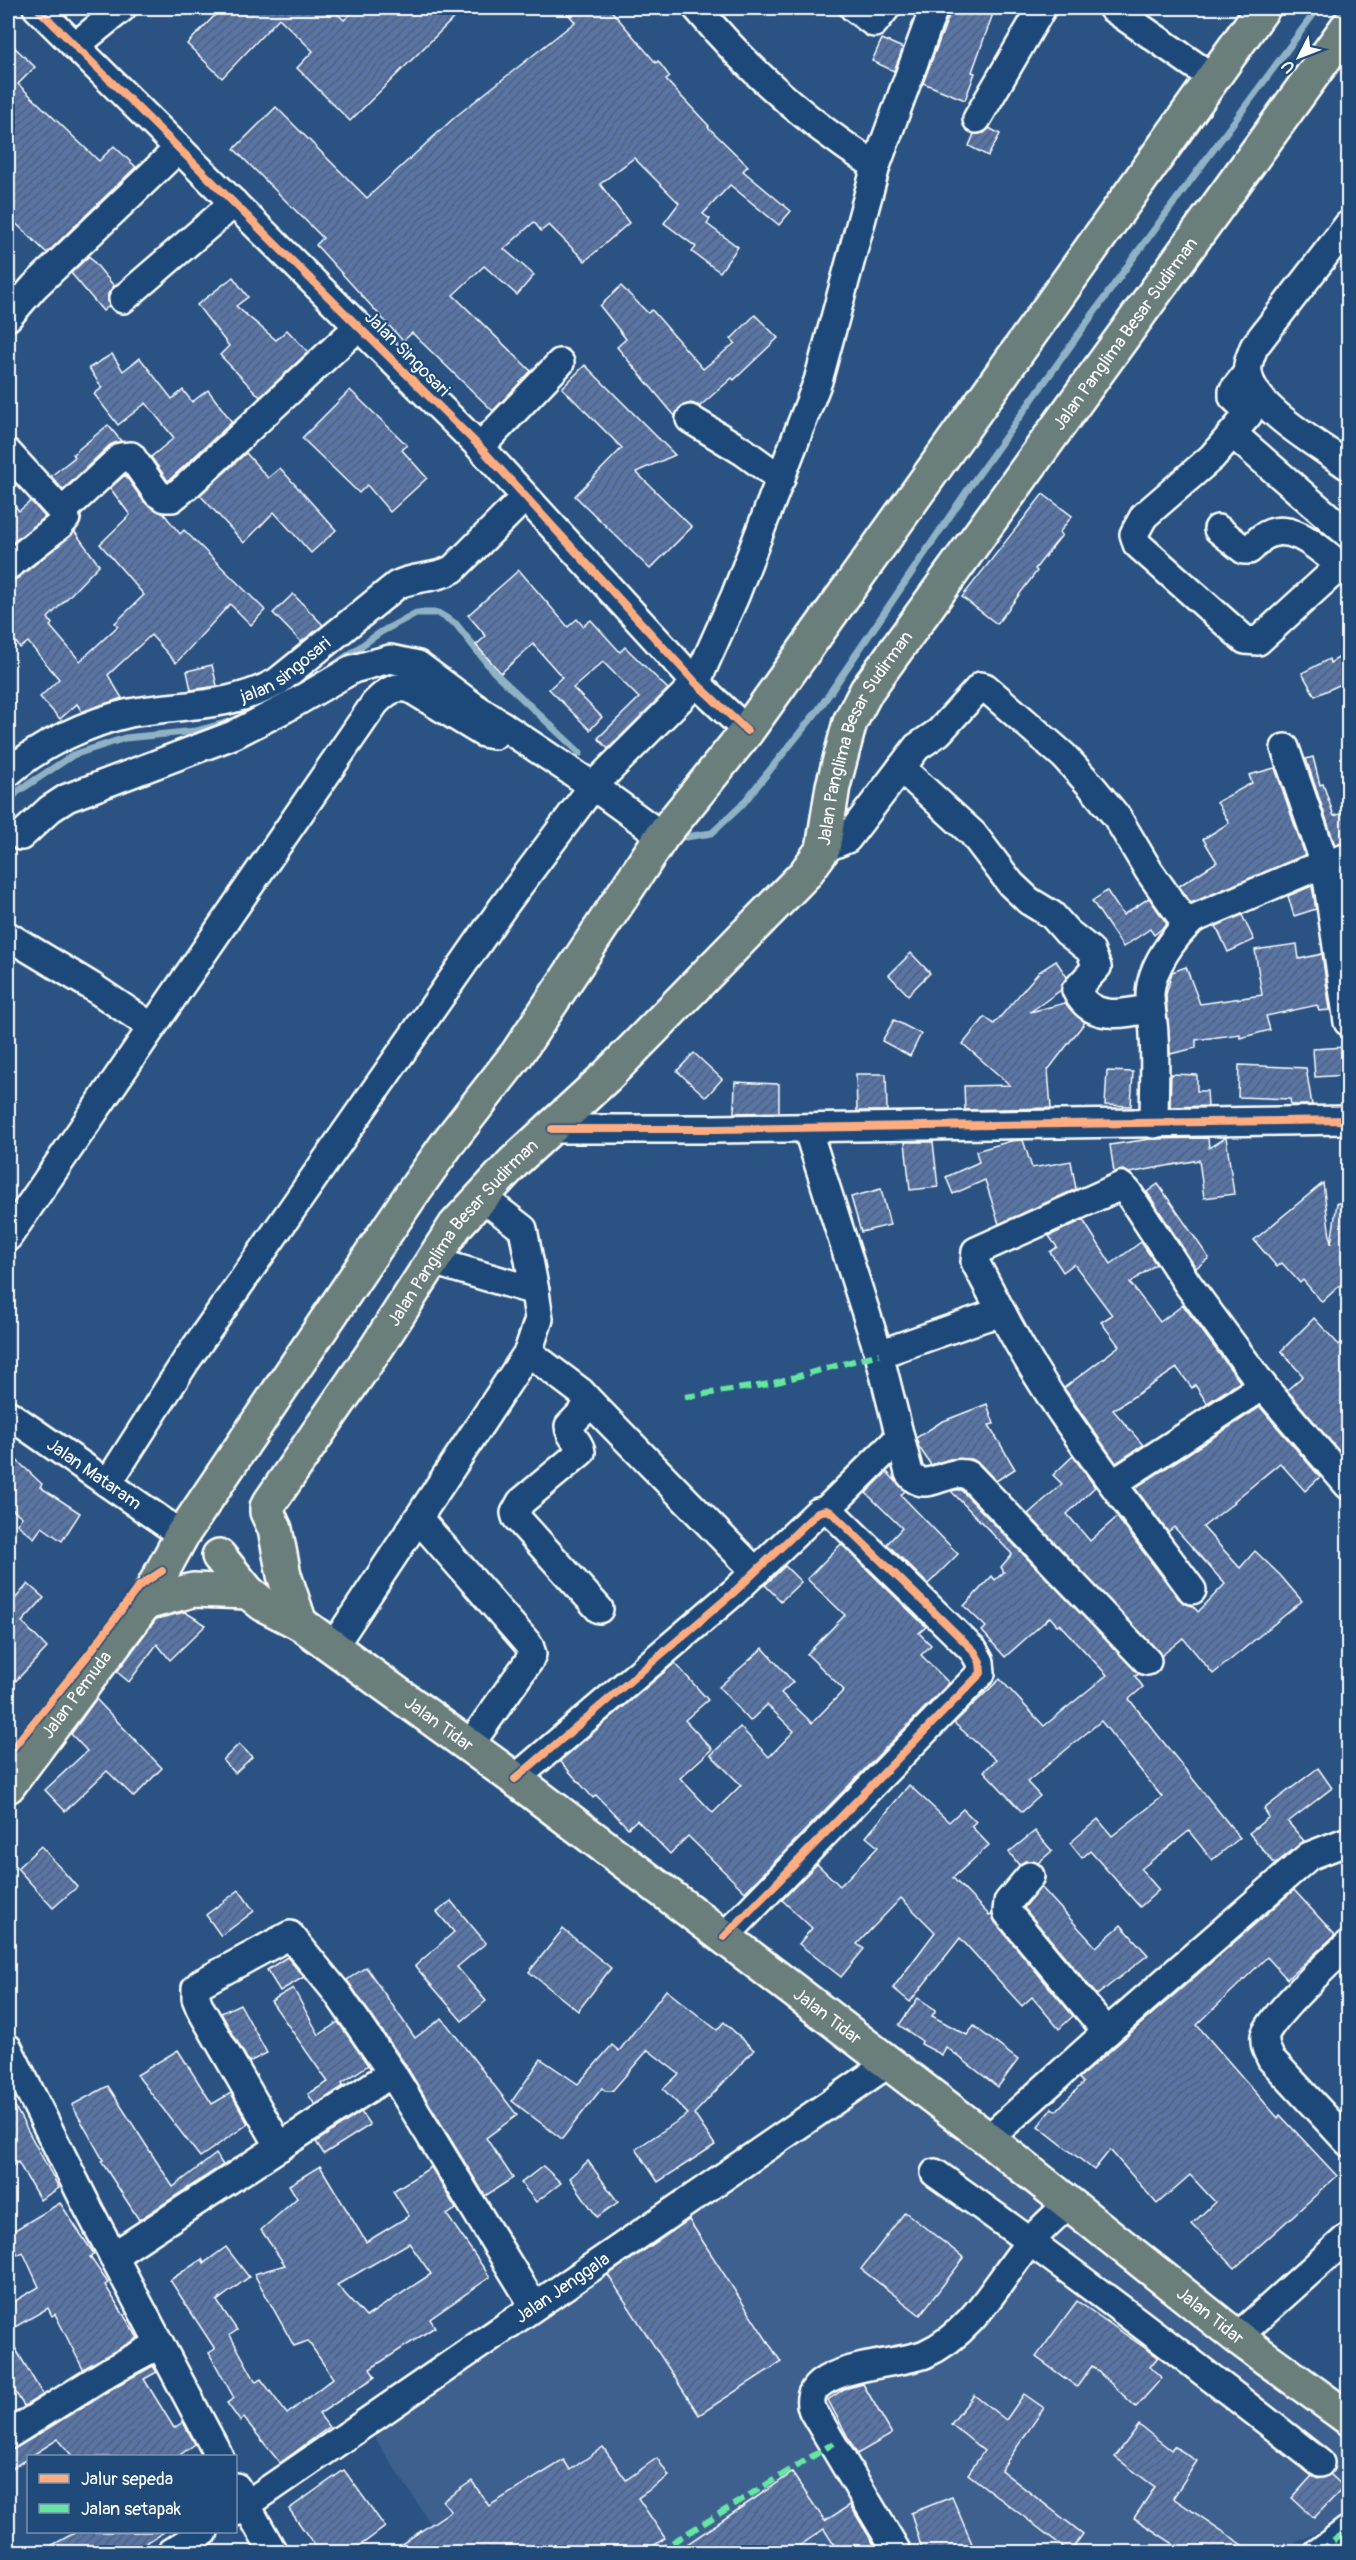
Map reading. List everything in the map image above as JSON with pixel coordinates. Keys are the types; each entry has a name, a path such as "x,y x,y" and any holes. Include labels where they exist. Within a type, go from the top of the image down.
{"main road":[{"path":"662,836 747,731 1263,8"},
{"name":"Jalan Panglima Besar Sudirman","path":"275,1529 267,1507 455,1226 514,1162 552,1129 786,896 823,849 833,786 850,722 867,690 1348,26"},
{"name":"Jalan Pemuda","path":"8,1786 145,1603 182,1535 207,1497 440,1153 517,1054 662,836"},
{"path":"182,1535 228,1561 239,1563 250,1562 268,1550 275,1529"},
{"path":"275,1529 284,1575 300,1623"},
{"name":"Jalan Tidar","path":"219,1556 248,1592 263,1604 300,1623 515,1779 988,2139 1237,2337 1348,2418"},
{"path":"145,1603 193,1590 248,1592"}],"street":[{"name":"Jalan Singosari","path":"37,8 480,447 524,498 696,683 747,731"},
{"path":"75,46 122,8"},
{"path":"697,8 725,42 775,91 838,142 876,166"},
{"path":"854,8 874,23 886,8"},
{"path":"977,119 1042,8"},
{"path":"1112,8 1213,78"},
{"path":"108,1483 186,1360 503,907 593,786 696,683 735,596 818,381 876,166 930,9"},
{"path":"8,317 34,287 178,148"},
{"path":"123,299 234,203"},
{"path":"1348,225 1254,347 1249,360 1248,372 1256,392 1277,414 1348,466"},
{"path":"62,512 111,466 127,455 134,460 157,493 165,498 172,498 358,327"},
{"path":"480,447 560,363"},
{"path":"1218,529 1244,550 1249,550 1263,537 1274,532 1285,531 1297,535 1345,566 1258,641 1252,642 1245,640 1141,550 1134,534 1144,516 1212,457 1248,416 1248,411 1233,397 1233,391 1248,372"},
{"path":"690,419 744,452 781,479"},
{"path":"1233,434 1348,534"},
{"path":"8,453 62,512 65,520 8,566"},
{"name":"jalan singosari","path":"8,772 75,730 130,714 182,708 256,694 277,682 397,585 410,579 444,574 453,569 524,498"},
{"path":"21,836 50,809 67,798 233,735 286,708 353,669 390,659 418,666 662,836"},
{"path":"823,849 847,839 917,747 939,732 981,686 985,687 1064,756 1092,787 1117,817 1149,871 1187,925"},
{"path":"8,1237 366,715 380,698 390,690 402,687 411,689 483,733 494,735 502,725"},
{"path":"1286,748 1337,860 1348,1022"},
{"path":"902,768 973,834 1011,884 1029,901 1052,915 1067,932 1090,950 1097,967 1076,990 1083,1004 1109,1015 1151,1008"},
{"path":"1154,1124 1154,1036 1151,987 1166,950 1187,925 1213,909 1337,860"},
{"path":"8,936 91,986 152,1027"},
{"path":"552,1129 807,1128 1348,1120"},
{"path":"807,1128 879,1354 909,1473 926,1484 952,1473 969,1475 1147,1661"},
{"path":"1192,1590 1114,1483 1090,1456 1050,1398 1026,1359 975,1262 976,1251 1121,1186 1187,1283 1263,1386 1348,1485"},
{"path":"333,1647 528,1352 539,1319 523,1229 482,1197"},
{"path":"432,1261 535,1291"},
{"path":"879,1354 985,1317 1002,1314"},
{"path":"528,1352 581,1392 756,1572"},
{"path":"1114,1483 1263,1386"},
{"path":"591,1403 569,1426 569,1431 580,1446 581,1452 521,1502 515,1513 516,1517 599,1609"},
{"name":"Jalan Mataram","path":"8,1414 182,1535"},
{"path":"515,1779 756,1572 818,1512 826,1510 900,1437"},
{"path":"724,1937 981,1673 980,1662 974,1652 837,1517 826,1510"},
{"path":"418,1518 529,1645 532,1654 469,1746"},
{"path":"988,2139 1309,1856 1348,1841"},
{"path":"1030,1876 1008,1902 1007,1912 1107,2032"},
{"path":"280,2148 200,2008 196,1998 196,1988 201,1983 290,1935 338,1994 392,2073 534,2306"},
{"path":"1348,1945 1276,2018 1268,2029 1265,2042 1265,2049 1271,2058 1348,2142"},
{"path":"8,2048 113,2256 218,2455"},
{"name":"Jalan Jenggala","path":"239,2501 534,2306 889,2063"},
{"path":"113,2256 392,2073"},
{"path":"935,2173 1030,2241 1236,2396 1320,2463"},
{"path":"897,2553 813,2411 809,2401 810,2395 815,2388 850,2369 908,2360 939,2347 966,2325 1030,2241 1069,2203"},
{"path":"1237,2337 1348,2237"},
{"path":"8,2435 110,2371 160,2344"},
{"path":"239,2501 273,2553"},
{"path":"1319,2553 1348,2530"},
{"path":"171,2553 202,2533"}],"shaded area":[{"path":"879,2057 1348,2420 1348,2510 1325,2528 1277,2552 457,2552 439,2537 359,2413"}],"building":[{"path":"222,8 331,8 344,20 357,8 464,8 350,121 297,68 313,51 279,18 222,78 187,44"},
{"path":"563,8 609,8 656,63 658,61 670,77 666,80 708,127 748,166 743,171 791,211 779,225 730,185 703,214 710,219 707,224 738,247 720,272 692,252 696,247 664,223 679,203 634,158 600,184 629,223 585,261 549,225 541,231 534,222 504,249 534,275 517,295 484,266 453,295 531,371 493,411 412,333 403,341 316,245 323,238 234,149 276,107 367,198 455,117 575,22"},
{"path":"952,8 995,8 972,72 975,73 965,100 923,83"},
{"path":"882,39 903,48 894,71 872,61"},
{"path":"8,41 35,67 18,84 99,161 114,146 136,167 47,253 8,216"},
{"path":"989,128 1000,134 988,156 969,146 974,134 984,133"},
{"path":"89,256 114,286 108,294 109,306 103,311 71,273"},
{"path":"233,277 248,297 236,306 276,340 287,330 308,352 260,397 220,355 229,346 197,305"},
{"path":"621,286 648,313 652,310 703,369 735,343 731,339 755,315 778,338 734,380 732,378 700,406 691,403 682,406 675,416 617,347 626,339 600,306"},
{"path":"112,354 123,371 140,358 172,399 183,390 192,402 208,390 232,422 168,481 151,457 174,438 146,403 118,425 94,394 102,388 89,368"},
{"path":"585,365 675,455 636,472 692,527 650,569 575,496 622,448 562,388"},
{"path":"350,390 407,445 402,450 427,478 390,512 367,485 359,493 302,438"},
{"path":"108,425 121,441 110,445 63,490 51,476 75,457 73,454"},
{"path":"246,453 268,478 280,468 336,530 311,553 274,512 244,543 200,495"},
{"path":"125,475 144,502 164,514 180,534 184,530 265,610 251,625 230,604 176,663 151,635 108,675 122,698 82,712 77,704 60,719 40,697 59,679 28,642 20,648 8,631 8,582 18,578 75,532 99,565 48,618 52,624 50,626 80,661 118,626 115,623 144,595 100,544 130,515 110,488"},
{"path":"1043,494 1072,516 1059,533 1062,535 1035,569 1037,571 997,624 962,597"},
{"path":"8,497 19,511 31,501 45,517 12,543 8,538"},
{"path":"519,570 568,627 577,619 583,626 591,620 620,652 625,647 668,689 608,749 598,738 639,698 603,662 573,688 602,717 590,730 549,689 562,677 533,644 501,673 476,645 486,636 468,615"},
{"path":"293,594 323,625 301,642 273,613"},
{"path":"1348,652 1348,681 1315,696 1302,673 1329,659 1330,663"},
{"path":"212,665 217,686 191,690 187,671"},
{"path":"1313,757 1320,785 1323,784 1334,816 1348,811 1348,842 1335,845 1306,759"},
{"path":"1275,768 1305,855 1191,903 1179,886 1217,862 1203,839 1229,823 1217,802 1252,783 1249,775"},
{"path":"1312,886 1316,909 1294,916 1288,896"},
{"path":"1107,891 1123,915 1149,898 1167,924 1154,935 1150,929 1123,947 1092,901"},
{"path":"1242,915 1254,940 1228,952 1216,926"},
{"path":"1297,944 1299,959 1322,954 1330,1010 1319,1011 1317,1005 1266,1016 1270,1030 1240,1038 1240,1034 1196,1040 1196,1048 1170,1054 1166,995 1172,972 1186,967 1200,1004 1262,995 1255,950"},
{"path":"911,953 930,973 908,995 889,975"},
{"path":"1056,961 1067,977 1061,990 1030,1012 1065,1003 1085,1022 1048,1070 1051,1108 965,1110 964,1086 1010,1085 963,1044 985,1017 994,1024 1039,972"},
{"path":"894,1020 921,1034 910,1056 882,1041"},
{"path":"1345,1047 1347,1075 1315,1077 1313,1049"},
{"path":"694,1053 722,1079 706,1097 677,1071"},
{"path":"1239,1065 1306,1068 1312,1105 1291,1105 1290,1099 1238,1097"},
{"path":"1107,1071 1133,1072 1131,1106 1105,1105"},
{"path":"856,1074 886,1074 887,1111 857,1111"},
{"path":"1171,1074 1197,1075 1197,1091 1207,1091 1208,1106 1170,1107"},
{"path":"735,1082 779,1084 779,1112 734,1113"},
{"path":"1226,1137 1234,1194 1204,1198 1199,1160 1129,1173 1123,1170 1114,1172 1110,1145 1150,1139 1208,1138 1209,1148"},
{"path":"1023,1140 1032,1168 1071,1161 1076,1189 999,1224 985,1180 953,1194 946,1177 979,1162 976,1151"},
{"path":"905,1142 933,1142 938,1187 910,1190"},
{"path":"1323,1183 1331,1244 1337,1203 1348,1204 1348,1278 1322,1302 1303,1280 1300,1283 1282,1263 1277,1267 1254,1240"},
{"path":"1158,1184 1209,1258 1196,1268 1147,1192"},
{"path":"881,1189 890,1225 861,1232 851,1197"},
{"path":"1083,1220 1111,1264 1141,1242 1156,1264 1130,1283 1160,1322 1183,1305 1240,1382 1207,1403 1195,1385 1192,1388 1177,1368 1113,1410 1143,1445 1116,1463 1064,1388 1119,1346 1101,1322 1112,1315 1074,1264 1063,1272 1050,1252 1057,1247 1049,1236"},
{"path":"1314,1318 1339,1345 1348,1336 1348,1452 1344,1457 1287,1390 1303,1376 1281,1351"},
{"path":"987,1404 994,1424 989,1425 1015,1469 996,1481 972,1459 950,1459 931,1465 916,1438 941,1422"},
{"path":"1260,1407 1320,1477 1305,1491 1280,1463 1203,1527 1240,1568 1255,1551 1302,1601 1213,1674 1183,1638 1161,1656 1028,1514 1062,1484 1053,1475 1073,1456 1095,1487 1067,1514 1090,1541 1117,1517 1179,1599 1193,1606 1198,1612 1225,1584 1174,1527 1168,1532 1135,1488"},
{"path":"8,1452 42,1484 40,1487 80,1513 62,1541 42,1527 34,1538 17,1524 22,1517 8,1506"},
{"path":"887,1472 905,1491 901,1495 958,1554 928,1584 887,1544 902,1528 866,1493"},
{"path":"961,1490 1139,1674 1135,1676 1143,1687 1129,1699 1240,1838 1212,1860 1189,1831 1141,1869 1159,1890 1140,1907 1090,1851 1082,1858 1070,1843 1098,1819 1112,1836 1162,1797 1101,1721 1027,1782 1040,1796 1022,1812 984,1771 996,1760 954,1723 1000,1679 1044,1726 1107,1675 1050,1617 1005,1657 982,1631 986,1627 964,1606 992,1576 995,1580 1004,1572 1001,1567 1012,1554 951,1491"},
{"path":"841,1544 926,1627 919,1633 931,1645 921,1655 949,1683 745,1892 688,1836 670,1854 637,1820 628,1828 596,1795 593,1798 560,1761 675,1663 708,1700 685,1720 712,1749 680,1778 713,1813 741,1785 711,1755 740,1727 769,1757 794,1731 767,1705 750,1721 719,1687 763,1648 793,1682 781,1693 812,1723 844,1690 807,1654 845,1615 807,1579"},
{"path":"785,1566 801,1582 781,1601 765,1585"},
{"path":"28,1584 44,1598 22,1622 47,1648 8,1689 8,1607"},
{"path":"185,1612 206,1625 170,1660 157,1644 129,1682 117,1672 156,1619"},
{"path":"96,1699 162,1768 134,1797 107,1771 65,1811 45,1790 87,1751 71,1734"},
{"path":"239,1744 252,1757 235,1773 223,1760"},
{"path":"1318,1768 1332,1788 1288,1822 1304,1841 1275,1864 1249,1833 1269,1817 1264,1809"},
{"path":"909,1785 949,1822 963,1809 976,1822 971,1826 989,1845 953,1878 990,1916 992,1914 995,1922 1073,2016 1059,2029 1032,1997 1022,2006 960,1938 910,2002 893,1988 935,1932 901,1898 857,1944 864,1949 841,1977 799,1944 812,1928 782,1900 817,1864 840,1886 878,1847 866,1837"},
{"path":"1035,1831 1052,1851 1038,1863 1025,1861 1019,1865 1009,1852"},
{"path":"41,1846 77,1887 53,1908 17,1868"},
{"path":"1041,1887 1096,1947 1121,1925 1148,1955 1097,1995 1024,1908"},
{"path":"239,1890 254,1911 221,1936 206,1915"},
{"path":"1294,1890 1335,1935 1287,1979 1267,1957 1197,2025 1278,2118 1280,2115 1337,2176 1235,2268 1192,2224 1215,2202 1190,2175 1157,2204 1110,2150 1094,2170 1038,2126 1052,2108 1056,2111 1083,2083 1079,2078"},
{"path":"451,1901 486,1943 457,1967 486,2001 462,2021 415,1966 454,1932 437,1912"},
{"path":"563,1929 611,1968 578,2011 529,1972"},
{"path":"287,1957 304,1977 280,1991 267,1970"},
{"path":"366,1967 415,2038 442,2018 517,2115 486,2138 513,2178 485,2196 405,2064 347,1980"},
{"path":"293,1988 319,2035 338,2022 368,2065 342,2083 344,2086 315,2105 308,2094 328,2082 271,2001"},
{"path":"666,1990 717,2030 724,2022 754,2050 694,2114 715,2145 658,2182 636,2149 688,2114 663,2089 679,2074 648,2050 612,2091 605,2091 602,2088 562,2139 512,2101 541,2059 578,2084 612,2045 619,2051"},
{"path":"918,1998 936,2010 932,2016 967,2035 974,2026 1018,2060 998,2087 946,2047 942,2055 921,2044 922,2041 899,2025"},
{"path":"240,2004 267,2053 249,2062 221,2013"},
{"path":"178,2050 212,2104 231,2093 248,2124 200,2157 137,2075"},
{"path":"108,2086 173,2187 216,2154 223,2165 139,2220 101,2161 103,2160 72,2105"},
{"path":"8,2094 59,2188 40,2200 18,2162 8,2168"},
{"path":"361,2112 370,2125 324,2154 316,2142"},
{"path":"588,2161 618,2202 597,2217 570,2178"},
{"path":"320,2166 366,2242 409,2216 393,2191 431,2167 456,2209 447,2215 490,2277 430,2319 435,2327 370,2369 375,2377 319,2414 329,2427 280,2463 244,2418 240,2421 227,2403 234,2398 209,2353 215,2349 170,2280 202,2259 204,2263 226,2247 249,2277 217,2301 237,2330 230,2335 256,2382 261,2379 287,2414 333,2378 308,2341 294,2346 254,2274 285,2265 261,2230 297,2198 289,2185","holes":["409,2243 431,2274 366,2317 337,2285"]},
{"path":"543,2166 561,2183 536,2202 521,2183"},
{"path":"60,2203 94,2254 90,2257 108,2283 105,2285 138,2338 83,2369 55,2314 52,2316 48,2308 8,2331 8,2305 39,2287 23,2252 18,2255 8,2234"},
{"path":"905,2212 964,2258 920,2315 861,2269"},
{"path":"689,2220 781,2362 699,2415 608,2275"},
{"path":"1077,2301 1158,2357 1150,2367 1162,2378 1136,2407 1092,2366 1077,2387 1036,2357"},
{"path":"8,2336 43,2395 24,2406 8,2380"},
{"path":"153,2366 157,2372 144,2379 174,2428 183,2422 195,2444 180,2455 71,2455 58,2439 33,2455 27,2455 27,2459 8,2471 8,2451"},
{"path":"863,2384 892,2434 857,2454 828,2400 844,2389"},
{"path":"1024,2394 1044,2408 1001,2470 1083,2534 1070,2552 968,2474 984,2451 951,2424 974,2395 1006,2420"},
{"path":"1139,2425 1171,2450 1174,2446 1197,2461 1173,2498 1255,2553 1187,2553 1134,2518 1155,2487 1115,2457"},
{"path":"603,2447 626,2480 657,2458 669,2476 638,2498 665,2538 643,2553 388,2553 451,2511 443,2501 472,2481 489,2506 564,2460 570,2470"},
{"path":"344,2470 385,2527 350,2553 320,2553 289,2509"},
{"path":"792,2473 825,2521 850,2505 879,2553 839,2553 824,2529 789,2553 674,2553"},
{"path":"1330,2474 1344,2487 1314,2518 1292,2498 1312,2476 1318,2479"},
{"path":"952,2497 976,2553 923,2553 911,2513"},
{"path":"74,2533 162,2533 130,2553 38,2553"}],"waterway":[{"path":"686,837 712,833 741,806 819,709 971,485 1131,261 1318,8"},
{"path":"334,665 381,632 416,613 438,613 456,624 494,672 580,753"},
{"path":"8,804 17,792 73,755 125,738 196,731 236,720"}],"marked path":[{"path":"685,1397 770,1384 879,1354"},
{"path":"657,2552 834,2443"},
{"path":"1319,2552 1348,2530"}],"cycle path":[{"path":"37,8 480,447 696,683 747,731"},
{"path":"552,1129 714,1129 1348,1120"},
{"path":"515,1779 733,1593 818,1512 826,1510 831,1512 974,1651 980,1662 981,1673 724,1937"},
{"path":"8,1754 89,1654 139,1586 162,1571"}]}
